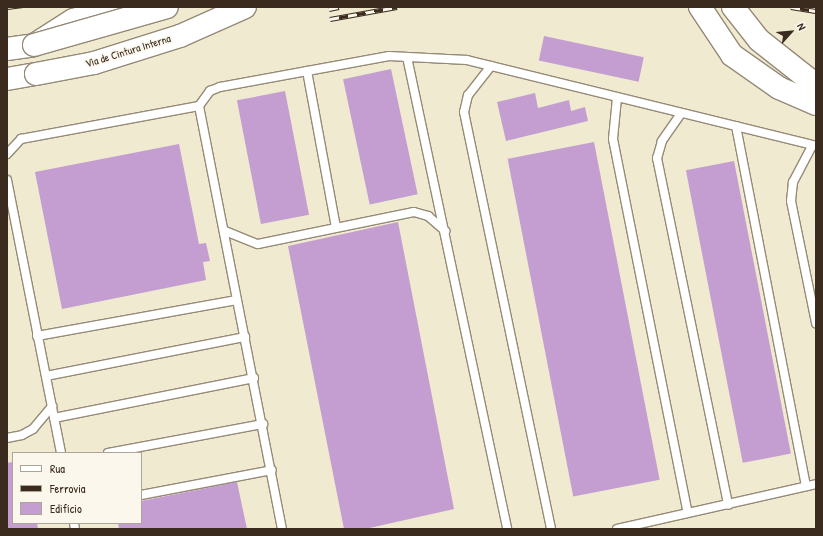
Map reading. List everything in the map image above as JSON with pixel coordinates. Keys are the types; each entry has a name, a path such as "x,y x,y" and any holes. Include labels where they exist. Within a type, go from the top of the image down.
{"main road":[{"path":"34,44 72,20 119,7"},
{"path":"7,49 34,44 167,7"},
{"name":"Via de Cintura Interna","path":"7,79 94,63 180,36 245,7"},
{"path":"700,7 732,55 779,88 816,104"},
{"path":"735,9 759,40 793,69 816,85"}],"lane":[{"path":"7,154 21,138 198,106 210,91 220,87 389,56 467,60 680,115 736,126 814,146 793,182 791,201 816,323"},
{"path":"407,57 507,529"},
{"path":"491,66 468,95 464,112 551,529"},
{"path":"307,71 336,227"},
{"path":"617,98 613,139 688,513"},
{"path":"198,106 225,231 237,300 272,470 282,529"},
{"path":"680,115 662,141 657,158 728,505"},
{"path":"736,126 806,486"},
{"path":"7,180 61,452"},
{"path":"225,231 258,244 414,212 428,216 445,231"},
{"path":"37,336 237,300"},
{"path":"46,376 245,337"},
{"path":"54,418 254,378"},
{"path":"7,438 22,435 33,429 52,406"},
{"path":"113,452 263,424"},
{"path":"142,495 272,470"},
{"path":"617,529 816,484"}],"building":[{"path":"544,36 644,57 639,82 539,60"},
{"path":"391,69 418,194 370,204 343,79"},
{"path":"285,91 309,215 261,224 237,100"},
{"path":"535,93 538,108 569,100 571,111 585,107 588,121 506,141 497,102"},
{"path":"594,142 660,480 573,496 508,159"},
{"path":"179,144 199,244 206,243 210,261 203,262 206,280 62,309 35,172"},
{"path":"734,161 791,454 743,463 686,170"},
{"path":"398,222 454,509 365,529 344,529 288,246"},
{"path":"12,462 12,524 37,524 38,529 7,529 7,463"},
{"path":"237,482 247,529 119,529 118,524 142,524 142,501"}],"tram line":[{"path":"7,9 23,7"}],"railway":[{"path":"329,9 339,7"},
{"path":"330,19 397,7"},
{"path":"791,7 816,11"}]}
